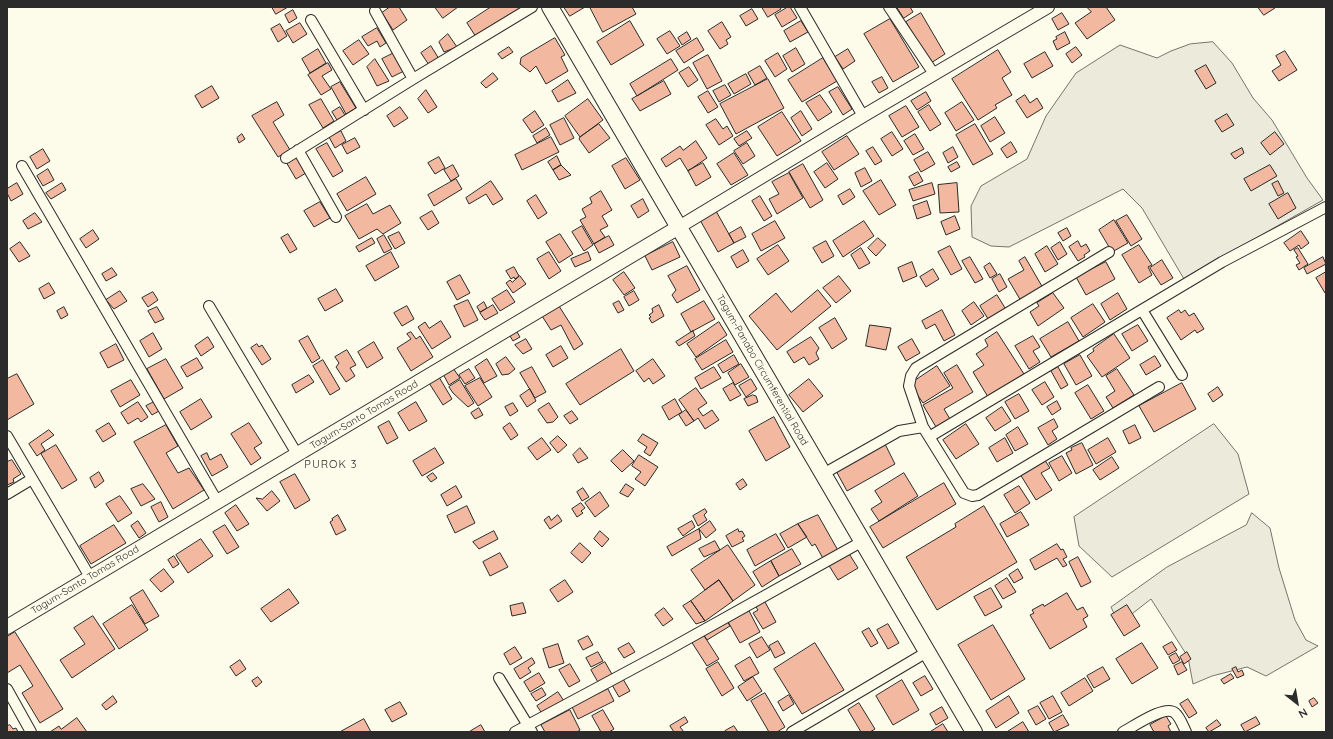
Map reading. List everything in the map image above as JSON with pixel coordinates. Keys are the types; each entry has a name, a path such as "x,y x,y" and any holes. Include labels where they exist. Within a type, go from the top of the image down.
{"main road":[{"name":"Tagum-Panabo Circumferential Road","path":"550,7 974,732"},
{"name":"Tagum-Santo Tomas Road","path":"7,627 679,227"}],"street":[{"path":"286,158 532,7"},
{"path":"800,7 863,116"},
{"path":"889,7 934,74"},
{"path":"679,227 1048,7"},
{"path":"375,11 413,79"},
{"path":"311,20 364,110"},
{"path":"298,150 336,217"},
{"path":"22,166 217,502"},
{"path":"929,437 1222,262 1326,207"},
{"path":"1109,252 916,368 911,376 908,386 923,427 964,492 975,496 996,485 1159,387"},
{"path":"209,306 297,454"},
{"path":"1142,310 1182,375"},
{"path":"823,474 899,431 923,427"},
{"path":"7,436 90,577"},
{"path":"7,494 32,479"},
{"path":"515,732 530,729 863,541"},
{"path":"792,732 927,652"},
{"path":"500,678 530,729"},
{"path":"7,689 31,732"},
{"path":"1123,732 1161,711 1169,710 1173,711 1177,716 1186,732"}],"shaded area":[{"path":"1213,42 1232,63 1253,98 1272,120 1307,178 1323,200 1184,279 1142,208 1123,189 1009,247 991,246 972,237 971,206 981,186 1027,159 1046,116 1076,73 1120,45 1157,58 1190,44"},
{"path":"1214,424 1238,454 1249,494 1112,577 1079,546 1074,517"},
{"path":"1252,513 1270,528 1279,568 1295,620 1306,640 1318,646 1266,676 1247,667 1212,676 1193,684 1188,657 1151,599 1119,624 1111,607 1167,567 1246,525"}],"building":[{"path":"272,7 288,7 276,14"},
{"path":"390,7 399,7 407,20 393,30 382,13"},
{"path":"435,7 458,7 443,18"},
{"path":"491,7 523,7 476,37 467,23"},
{"path":"564,7 585,7 570,16"},
{"path":"590,7 632,7 636,14 603,32"},
{"path":"762,7 780,7 781,9 768,17"},
{"path":"790,7 797,18 782,27 775,15"},
{"path":"897,7 910,7 913,12 904,18"},
{"path":"1087,7 1106,7 1115,20 1087,39 1075,23 1091,12"},
{"path":"1258,7 1274,7 1275,8 1264,15"},
{"path":"752,9 758,19 746,26 740,16"},
{"path":"293,10 297,18 289,23 285,15"},
{"path":"921,13 945,54 931,63 906,22"},
{"path":"1062,13 1069,24 1058,30 1052,19"},
{"path":"890,19 919,67 893,82 864,34"},
{"path":"630,21 644,45 611,65 597,42"},
{"path":"801,21 808,32 790,42 784,31"},
{"path":"722,22 731,37 726,40 728,44 720,49 708,31"},
{"path":"300,23 307,34 293,43 286,31"},
{"path":"280,24 287,36 278,42 271,29"},
{"path":"377,28 386,43 380,47 377,41 368,46 362,37"},
{"path":"670,31 680,46 667,54 657,39"},
{"path":"687,32 691,39 682,45 678,38"},
{"path":"1065,32 1070,43 1057,50 1053,41 1057,39 1056,37"},
{"path":"448,34 457,47 444,52 439,42"},
{"path":"555,38 565,55 561,57 568,71 546,84 536,66 530,72 520,64 521,58"},
{"path":"697,38 704,50 684,63 676,51"},
{"path":"359,40 369,54 353,65 343,51"},
{"path":"431,46 439,59 429,65 421,53"},
{"path":"509,47 513,52 502,59 498,54"},
{"path":"1076,47 1082,55 1072,63 1066,54"},
{"path":"796,48 805,64 792,72 783,56"},
{"path":"318,49 326,63 310,73 302,59"},
{"path":"848,49 855,61 843,69 835,57"},
{"path":"998,50 1011,72 1002,78 1012,95 995,105 997,108 978,120 952,79"},
{"path":"1285,51 1297,70 1279,81 1272,71 1281,65 1276,56"},
{"path":"1045,52 1053,66 1032,78 1024,64"},
{"path":"394,53 404,71 392,77 382,59"},
{"path":"778,53 787,69 775,77 765,61"},
{"path":"708,55 722,81 707,89 693,63"},
{"path":"823,58 837,81 802,102 788,80"},
{"path":"375,59 389,81 377,86 367,67"},
{"path":"671,59 678,70 637,96 630,84"},
{"path":"328,63 332,70 322,76 331,89 321,95 308,75"},
{"path":"1206,65 1216,83 1206,89 1195,71"},
{"path":"760,66 767,78 755,85 748,73"},
{"path":"689,67 698,80 688,87 679,73"},
{"path":"493,73 498,79 486,88 481,83"},
{"path":"746,74 751,84 734,94 728,84"},
{"path":"882,77 888,88 879,93 872,82"},
{"path":"768,79 784,108 736,134 720,104"},
{"path":"568,80 576,93 558,102 552,91"},
{"path":"664,81 671,94 640,111 632,99"},
{"path":"340,82 356,108 346,114 331,87"},
{"path":"725,85 731,95 719,102 713,91"},
{"path":"212,86 219,98 202,108 195,96"},
{"path":"838,87 852,109 843,115 829,92"},
{"path":"426,90 437,107 428,113 418,99"},
{"path":"708,91 718,107 708,113 698,97"},
{"path":"926,92 931,101 917,110 911,101"},
{"path":"820,95 832,112 818,121 806,103"},
{"path":"1025,95 1030,103 1037,98 1043,108 1027,118 1016,101"},
{"path":"321,99 334,121 323,128 309,105"},
{"path":"588,99 603,120 580,137 565,116"},
{"path":"277,102 284,115 273,122 290,150 278,157 252,116"},
{"path":"962,102 974,120 956,131 945,113"},
{"path":"929,105 941,124 930,131 918,112"},
{"path":"906,106 919,127 902,137 889,116"},
{"path":"340,107 345,115 337,120 332,112"},
{"path":"400,107 408,118 394,127 387,116"},
{"path":"535,111 544,125 532,133 523,120"},
{"path":"801,111 812,129 802,136 791,118"},
{"path":"782,112 801,141 777,156 758,127"},
{"path":"1227,114 1234,125 1222,132 1215,121"},
{"path":"995,117 1005,133 990,142 981,126"},
{"path":"564,118 574,138 560,145 550,125"},
{"path":"716,119 723,129 727,126 733,136 719,145 706,125"},
{"path":"599,124 610,138 589,153 579,139"},
{"path":"975,124 993,154 973,165 956,135"},
{"path":"546,128 550,135 537,143 533,136"},
{"path":"341,131 346,141 335,148 329,137"},
{"path":"747,131 752,138 739,146 734,139"},
{"path":"892,132 903,149 892,156 881,139"},
{"path":"1275,132 1284,144 1270,155 1261,143"},
{"path":"242,134 245,139 239,143 237,138"},
{"path":"915,134 924,149 913,155 904,141"},
{"path":"847,136 859,154 834,170 822,152"},
{"path":"551,137 559,152 522,170 515,155"},
{"path":"355,138 360,147 347,154 342,145"},
{"path":"696,141 707,158 688,171 680,158 666,167 661,159 680,146 683,150"},
{"path":"1011,142 1017,152 1007,158 1001,149"},
{"path":"327,143 343,171 333,177 316,149"},
{"path":"747,143 755,156 743,164 734,151"},
{"path":"873,147 882,161 875,165 866,151"},
{"path":"953,147 958,157 948,163 943,153"},
{"path":"1242,148 1244,153 1235,159 1231,154"},
{"path":"43,149 50,161 37,169 30,157"},
{"path":"928,152 935,164 921,172 914,160"},
{"path":"734,153 748,175 731,185 717,164"},
{"path":"296,156 306,173 296,179 286,162"},
{"path":"557,156 561,165 553,170 548,162"},
{"path":"439,157 445,168 435,174 428,163"},
{"path":"626,158 640,180 625,189 612,166"},
{"path":"957,162 960,167 951,172 948,167"},
{"path":"703,163 711,177 696,186 688,171"},
{"path":"827,163 838,179 825,188 814,172"},
{"path":"803,164 823,200 810,208 789,172"},
{"path":"453,165 459,176 451,181 444,170"},
{"path":"561,165 571,175 559,180 553,170"},
{"path":"1270,165 1277,176 1251,191 1244,179"},
{"path":"865,168 872,181 861,187 855,173"},
{"path":"48,169 54,180 43,186 37,176"},
{"path":"918,172 923,181 914,186 909,177"},
{"path":"789,173 803,198 777,214 769,199 779,194 772,182"},
{"path":"366,177 376,194 347,211 337,194"},
{"path":"456,179 462,189 434,206 428,195"},
{"path":"881,180 896,205 879,215 863,191"},
{"path":"491,181 503,199 493,205 486,194 469,204 466,198"},
{"path":"1278,181 1284,193 1278,196 1272,184"},
{"path":"17,183 23,194 11,201 7,193 7,189"},
{"path":"62,183 66,190 51,199 46,193"},
{"path":"932,183 935,194 913,201 909,190"},
{"path":"957,183 959,212 940,213 938,185"},
{"path":"850,189 855,197 843,205 838,196"},
{"path":"601,191 612,210 602,216 608,226 600,230 605,237 594,244 580,220 586,217 582,209 592,203 590,198"},
{"path":"1288,193 1296,208 1278,219 1269,204"},
{"path":"536,195 547,213 538,219 527,201"},
{"path":"760,196 772,216 764,221 752,201"},
{"path":"643,199 649,211 638,218 631,206"},
{"path":"927,201 931,214 917,219 913,206"},
{"path":"320,202 330,218 314,227 304,211"},
{"path":"367,204 373,214 390,205 401,223 383,234 377,229 359,239 345,216"},
{"path":"432,211 439,223 428,230 420,218"},
{"path":"716,211 734,243 718,252 700,220"},
{"path":"35,213 42,222 28,229 23,221"},
{"path":"1127,215 1142,239 1131,246 1116,221"},
{"path":"955,216 960,229 946,235 941,222"},
{"path":"1114,220 1128,243 1112,252 1099,230"},
{"path":"775,221 785,238 761,251 752,234"},
{"path":"864,221 874,236 843,257 833,241"},
{"path":"582,226 593,245 584,251 572,232"},
{"path":"741,227 746,237 734,243 729,234"},
{"path":"1067,228 1071,236 1063,241 1058,233"},
{"path":"93,230 99,239 86,248 80,239"},
{"path":"1301,231 1309,243 1301,249 1299,245 1290,251 1284,243"},
{"path":"399,232 405,243 395,249 388,237"},
{"path":"288,234 297,249 290,253 281,238"},
{"path":"560,234 573,254 559,263 546,242"},
{"path":"384,235 392,249 384,253 377,239"},
{"path":"609,236 614,245 599,253 594,244"},
{"path":"372,238 375,243 359,252 356,247"},
{"path":"878,238 886,245 876,256 868,248"},
{"path":"826,241 834,256 822,263 813,248"},
{"path":"1078,241 1081,247 1086,244 1090,251 1084,255 1085,257 1078,261 1069,247"},
{"path":"20,242 30,256 19,262 10,249"},
{"path":"673,242 680,257 652,270 645,256"},
{"path":"1060,242 1067,254 1058,260 1051,248"},
{"path":"778,245 789,261 768,275 757,259"},
{"path":"1139,245 1152,265 1148,267 1152,275 1139,283 1122,255"},
{"path":"950,246 962,269 951,275 938,252"},
{"path":"1047,246 1058,264 1045,272 1035,254"},
{"path":"861,248 870,263 859,269 851,255"},
{"path":"1298,248 1308,264 1299,270 1296,265 1300,263 1294,250"},
{"path":"743,250 749,261 737,268 731,257"},
{"path":"391,252 399,267 375,281 366,266"},
{"path":"549,252 561,271 549,279 537,259"},
{"path":"588,252 591,260 575,267 571,259"},
{"path":"970,257 983,279 975,283 962,261"},
{"path":"1025,257 1043,288 1021,301 1008,279 1024,270 1019,261"},
{"path":"1323,257 1326,264 1307,274 1304,268"},
{"path":"1162,260 1173,278 1161,285 1150,268"},
{"path":"912,262 917,276 903,282 898,268"},
{"path":"1106,262 1115,279 1086,295 1076,277"},
{"path":"990,263 997,274 990,278 984,267"},
{"path":"687,266 700,290 677,303 672,295 676,290 668,276"},
{"path":"514,267 519,276 515,279 514,277 511,279 506,271"},
{"path":"112,268 117,275 106,281 102,274"},
{"path":"933,269 939,279 926,287 920,277"},
{"path":"624,272 635,288 624,295 613,280"},
{"path":"1326,272 1326,293 1325,293 1316,278"},
{"path":"1000,274 1007,287 999,292 992,279"},
{"path":"460,275 470,293 457,300 447,282"},
{"path":"520,276 526,284 513,293 506,283 510,280 512,282"},
{"path":"839,276 851,291 836,303 823,288"},
{"path":"49,283 55,293 44,299 39,289"},
{"path":"336,289 343,301 325,311 318,299"},
{"path":"507,290 515,302 500,311 492,299"},
{"path":"818,290 831,306 777,350 749,316 776,293 791,312"},
{"path":"120,291 127,301 114,309 106,300"},
{"path":"634,291 639,300 629,306 624,297"},
{"path":"153,292 158,300 148,307 142,298"},
{"path":"1053,293 1064,308 1038,326 1030,312 1039,306 1037,303"},
{"path":"1118,293 1127,309 1110,320 1101,304"},
{"path":"997,295 1007,311 990,322 980,306"},
{"path":"468,300 478,320 464,327 454,306"},
{"path":"619,301 624,310 618,313 613,304"},
{"path":"704,301 715,319 691,332 681,314"},
{"path":"484,302 487,308 480,312 477,307"},
{"path":"974,302 984,316 971,325 962,311"},
{"path":"1093,304 1105,322 1083,337 1071,318"},
{"path":"493,305 498,313 485,320 480,313"},
{"path":"659,305 664,316 652,323 649,315 653,312 652,309"},
{"path":"407,306 414,319 402,326 394,313"},
{"path":"559,306 583,344 574,350 561,325 551,330 542,316"},
{"path":"64,307 68,315 61,319 57,311"},
{"path":"157,307 164,319 155,323 148,311"},
{"path":"942,310 955,335 944,341 935,324 926,329 922,321"},
{"path":"1179,310 1181,313 1185,310 1189,316 1194,313 1204,329 1197,333 1195,330 1181,340 1167,318"},
{"path":"835,318 847,339 832,349 819,328"},
{"path":"441,321 451,337 432,349 418,327 425,322 429,328"},
{"path":"719,322 727,335 696,357 687,344"},
{"path":"1068,322 1079,341 1051,357 1040,339"},
{"path":"870,325 891,328 886,350 866,346"},
{"path":"1138,325 1148,341 1132,351 1122,334"},
{"path":"693,331 695,336 679,346 676,342"},
{"path":"411,332 416,339 420,336 433,357 411,371 397,348 411,339 407,334"},
{"path":"517,332 520,337 513,341 510,336"},
{"path":"997,332 1024,374 988,397 973,372 984,365 976,354 988,346 985,340"},
{"path":"153,333 162,349 149,357 140,341"},
{"path":"1114,334 1130,358 1102,377 1087,356 1094,351 1093,349"},
{"path":"308,336 320,358 312,363 299,341"},
{"path":"1033,336 1040,347 1033,351 1040,362 1029,369 1015,346"},
{"path":"208,337 214,347 201,356 195,346"},
{"path":"811,337 819,348 816,353 819,359 809,365 804,357 794,363 787,352"},
{"path":"526,339 532,349 523,354 515,345"},
{"path":"912,339 920,353 906,361 898,347"},
{"path":"726,340 733,352 702,370 695,359"},
{"path":"374,342 383,358 367,368 358,352"},
{"path":"116,344 124,360 108,368 100,353"},
{"path":"257,344 259,347 262,345 271,359 262,365 251,348"},
{"path":"561,346 568,358 553,367 546,355"},
{"path":"621,349 634,371 580,405 566,384"},
{"path":"347,350 356,365 350,368 355,376 346,382 336,367 339,363 335,357"},
{"path":"734,355 739,364 723,373 718,365"},
{"path":"1080,355 1092,376 1076,385 1064,364"},
{"path":"1155,356 1161,366 1146,375 1140,365"},
{"path":"506,357 515,369 509,374 502,375 496,364"},
{"path":"197,358 203,368 187,377 181,367"},
{"path":"166,359 183,388 164,399 147,369"},
{"path":"487,359 497,376 484,383 475,367"},
{"path":"653,359 665,376 653,384 649,378 644,382 636,371"},
{"path":"323,360 340,389 330,395 313,366"},
{"path":"741,364 749,377 735,385 728,373"},
{"path":"957,365 973,392 944,409 950,419 936,427 923,405 953,388 944,373"},
{"path":"937,366 950,386 923,403 910,384"},
{"path":"532,367 546,392 535,398 520,373"},
{"path":"714,367 721,378 701,389 695,378"},
{"path":"1058,367 1068,385 1061,389 1051,371"},
{"path":"453,368 460,378 449,385 443,374"},
{"path":"469,369 475,378 465,384 459,375"},
{"path":"1117,369 1134,395 1113,408 1106,397 1115,391 1106,376"},
{"path":"17,374 34,404 7,420 7,379"},
{"path":"309,375 314,382 296,393 292,385"},
{"path":"439,377 452,399 443,405 429,383"},
{"path":"480,378 492,397 478,406 465,386"},
{"path":"751,379 757,389 746,397 739,386"},
{"path":"809,379 823,396 803,412 789,395"},
{"path":"131,380 140,395 120,407 111,391"},
{"path":"460,380 474,403 468,407 453,393 449,387"},
{"path":"1045,382 1054,397 1042,405 1032,390"},
{"path":"733,383 741,395 730,401 723,389"},
{"path":"1182,383 1196,409 1154,432 1139,406"},
{"path":"1088,385 1104,411 1091,419 1075,393"},
{"path":"1218,387 1223,395 1213,402 1208,394"},
{"path":"696,388 707,403 698,409 703,416 712,410 719,420 705,429 698,418 694,421 679,400"},
{"path":"530,389 536,401 527,407 520,396"},
{"path":"1019,394 1029,411 1015,419 1005,402"},
{"path":"753,395 756,396 758,402 748,406 744,399"},
{"path":"201,399 212,417 191,430 180,412"},
{"path":"675,399 682,412 669,420 662,407"},
{"path":"1057,401 1061,409 1052,415 1047,407"},
{"path":"138,402 148,417 141,422 138,418 128,424 121,413"},
{"path":"154,402 159,411 152,415 146,406"},
{"path":"416,402 427,421 409,431 398,413"},
{"path":"513,403 518,411 510,416 505,407"},
{"path":"549,403 558,417 553,422 547,423 538,410"},
{"path":"1002,407 1011,421 995,431 986,418"},
{"path":"479,408 483,415 475,419 471,413"},
{"path":"686,410 694,421 686,426 679,415"},
{"path":"572,411 578,419 570,424 564,416"},
{"path":"774,417 790,447 766,461 749,431"},
{"path":"1054,419 1058,427 1052,431 1057,439 1048,445 1038,428"},
{"path":"389,421 398,438 387,444 378,427"},
{"path":"109,423 116,434 103,442 96,431"},
{"path":"249,423 262,443 254,448 261,458 251,465 231,434"},
{"path":"510,423 518,435 511,440 503,428"},
{"path":"966,424 979,444 956,459 943,440"},
{"path":"166,425 178,446 166,453 178,473 189,468 204,490 173,509 134,442"},
{"path":"1135,425 1141,438 1129,444 1123,431"},
{"path":"1018,427 1028,444 1015,451 1006,435"},
{"path":"49,430 54,435 41,444 45,450 37,456 29,444"},
{"path":"643,434 658,443 650,456 644,452 647,447 638,441"},
{"path":"558,436 567,445 558,453 550,443"},
{"path":"542,438 551,450 537,460 528,448"},
{"path":"1005,438 1013,453 997,462 989,448"},
{"path":"1108,438 1116,452 1096,464 1088,450"},
{"path":"884,442 895,464 847,491 835,469"},
{"path":"1082,443 1093,465 1076,474 1066,453 1072,450 1071,448"},
{"path":"56,445 77,480 62,489 41,454"},
{"path":"435,448 444,463 422,476 413,461"},
{"path":"580,448 588,458 578,463 573,455"},
{"path":"623,450 634,461 622,472 611,461"},
{"path":"207,453 210,460 221,454 228,467 212,476 201,456"},
{"path":"639,455 658,467 645,486 635,479 641,472 632,466"},
{"path":"1062,456 1072,473 1059,481 1049,463"},
{"path":"1112,457 1119,468 1100,480 1093,470"},
{"path":"1044,459 1050,468 1041,473 1052,490 1036,500 1020,474"},
{"path":"12,460 21,474 13,479 14,482 7,485 7,462"},
{"path":"99,472 104,481 95,488 90,478"},
{"path":"433,473 437,478 431,482 427,477"},
{"path":"904,473 918,496 879,521 871,509 882,502 875,491"},
{"path":"295,474 310,500 295,509 280,482"},
{"path":"743,479 747,485 740,490 736,484"},
{"path":"944,483 956,504 883,548 870,527"},
{"path":"143,484 155,499 141,506 131,489"},
{"path":"626,484 634,489 628,497 620,493"},
{"path":"456,486 462,497 447,506 441,495"},
{"path":"1019,486 1030,503 1015,513 1004,495"},
{"path":"583,488 589,497 582,501 577,492"},
{"path":"272,491 280,501 267,511 256,498 262,499"},
{"path":"600,492 609,506 595,517 585,503"},
{"path":"120,496 132,513 118,522 106,504"},
{"path":"161,502 168,517 159,522 151,507"},
{"path":"581,503 585,508 581,511 583,513 577,517 572,509"},
{"path":"236,505 249,524 237,531 225,513"},
{"path":"467,506 475,523 455,533 447,516"},
{"path":"984,506 1017,562 937,610 906,557 956,527 955,524"},
{"path":"705,509 707,512 704,515 707,520 698,526 693,516"},
{"path":"1021,512 1029,525 1007,537 1000,524"},
{"path":"338,515 346,530 336,535 330,522"},
{"path":"558,515 562,521 550,529 544,520 549,516 551,520"},
{"path":"818,515 840,554 825,562 815,544 812,546 798,524"},
{"path":"138,521 146,533 139,538 131,526"},
{"path":"692,521 695,527 683,536 678,529"},
{"path":"710,521 716,530 706,538 699,529"},
{"path":"798,524 807,537 788,548 780,534"},
{"path":"114,525 126,543 91,564 80,546"},
{"path":"225,525 239,547 227,554 213,532"},
{"path":"699,529 701,539 672,556 667,547"},
{"path":"738,529 739,532 742,531 745,536 742,538 744,541 732,547 726,536"},
{"path":"494,531 498,539 479,549 473,542"},
{"path":"600,531 609,539 602,547 594,539"},
{"path":"776,534 785,549 755,566 747,550"},
{"path":"201,539 213,556 188,573 176,555"},
{"path":"715,541 720,550 704,557 699,549"},
{"path":"580,543 591,553 582,563 571,553"},
{"path":"1057,544 1061,550 1063,549 1067,557 1063,559 1067,565 1063,567 1057,558 1035,570 1030,560"},
{"path":"728,545 755,585 733,601 719,580 705,590 691,570"},
{"path":"792,549 801,564 779,576 771,561"},
{"path":"848,552 858,568 838,580 828,564"},
{"path":"500,553 508,567 490,576 483,562"},
{"path":"174,556 179,564 173,568 168,560"},
{"path":"1078,557 1091,582 1081,587 1069,562"},
{"path":"771,561 779,576 762,587 753,572"},
{"path":"164,569 174,582 161,592 150,580"},
{"path":"1018,569 1023,578 1014,583 1009,575"},
{"path":"1007,578 1016,592 1003,599 995,586"},
{"path":"565,580 573,592 558,602 550,590"},
{"path":"719,580 733,601 705,621 691,601"},
{"path":"991,588 1002,607 985,616 974,597"},
{"path":"289,589 299,603 271,622 261,609"},
{"path":"143,590 159,616 145,624 130,598"},
{"path":"1067,593 1077,610 1083,607 1088,616 1083,619 1087,627 1050,649 1030,615 1034,613 1032,610 1043,604 1044,606"},
{"path":"691,601 705,621 696,624 683,606"},
{"path":"765,602 776,622 763,629 753,613 758,610 756,607"},
{"path":"523,603 526,613 512,616 510,606"},
{"path":"132,605 148,630 119,649 103,624"},
{"path":"1127,605 1140,626 1124,636 1111,615"},
{"path":"664,608 673,619 663,626 655,615"},
{"path":"748,609 760,632 740,643 727,620"},
{"path":"93,616 115,649 72,678 60,660 85,644 74,628"},
{"path":"725,618 730,626 707,640 702,632"},
{"path":"888,624 899,643 888,649 877,630"},
{"path":"993,625 1025,679 991,700 958,645"},
{"path":"869,628 878,643 871,647 862,632"},
{"path":"701,631 719,659 707,666 689,638"},
{"path":"15,632 63,709 40,723 22,693 33,686 20,665 7,673 7,637"},
{"path":"588,636 593,645 583,650 578,641"},
{"path":"762,637 770,650 757,658 749,644"},
{"path":"778,641 785,653 775,658 769,646"},
{"path":"1172,642 1177,650 1168,655 1163,647"},
{"path":"629,643 635,652 624,658 618,649"},
{"path":"815,643 844,690 802,714 774,669"},
{"path":"1142,643 1158,668 1132,684 1116,659"},
{"path":"558,644 564,663 549,668 543,649"},
{"path":"515,647 522,658 510,665 504,654"},
{"path":"598,652 603,661 591,667 586,658"},
{"path":"1187,652 1191,659 1184,664 1180,657"},
{"path":"1176,653 1180,660 1173,664 1169,657"},
{"path":"750,657 759,673 744,681 735,666"},
{"path":"532,658 535,663 528,668 531,672 520,679 514,669"},
{"path":"240,660 246,669 236,676 230,667"},
{"path":"605,662 613,676 599,684 591,670"},
{"path":"718,662 734,688 722,696 706,669"},
{"path":"1182,662 1187,670 1178,675 1174,666"},
{"path":"570,664 580,681 569,687 559,670"},
{"path":"1103,667 1110,679 1094,688 1087,676"},
{"path":"1236,667 1238,672 1242,670 1244,675 1237,678 1232,669"},
{"path":"539,673 545,683 530,692 524,682"},
{"path":"1231,674 1234,678 1224,684 1221,680"},
{"path":"925,676 933,689 921,696 913,683"},
{"path":"258,677 262,682 256,687 252,681"},
{"path":"753,677 762,691 747,701 738,687"},
{"path":"1085,678 1093,691 1069,706 1061,693"},
{"path":"623,679 630,691 619,697 612,685"},
{"path":"902,680 919,710 893,725 876,696"},
{"path":"542,688 546,695 536,701 531,694"},
{"path":"608,689 614,701 578,719 572,707"},
{"path":"558,692 564,701 543,715 537,706"},
{"path":"765,693 785,727 777,732 769,732 751,701"},
{"path":"789,695 794,704 783,711 778,702"},
{"path":"113,696 117,702 106,710 102,705"},
{"path":"1009,696 1019,713 996,728 986,711"},
{"path":"1053,696 1062,712 1049,719 1040,703"},
{"path":"1314,698 1318,703 1312,707 1309,701"},
{"path":"1188,699 1197,713 1189,718 1180,704"},
{"path":"400,702 407,714 392,722 385,710"},
{"path":"859,703 875,729 870,732 861,732 848,710"},
{"path":"1038,706 1046,719 1036,725 1028,711"},
{"path":"942,707 948,718 936,725 930,714"},
{"path":"570,710 580,730 577,732 545,732 541,725"},
{"path":"603,710 614,729 609,732 601,732 592,716"},
{"path":"1063,715 1069,725 1054,732 1049,723"},
{"path":"1166,716 1171,724 1168,726 1171,732 1154,732 1150,725"},
{"path":"685,717 688,722 680,727 684,732 674,732 670,726"},
{"path":"1256,717 1260,724 1245,732 1241,725"},
{"path":"77,718 87,732 50,732 59,726 61,729"},
{"path":"364,719 371,732 340,732"},
{"path":"1217,720 1221,725 1209,732 1206,728"},
{"path":"1023,722 1029,732 1007,732"},
{"path":"943,724 948,732 930,732"},
{"path":"10,725 13,729 16,728 18,732 7,732 7,726"},
{"path":"481,725 485,732 469,732"},
{"path":"734,726 738,732 725,732 725,731"}],"district":[{"name":"PUROK 3","path":"331,465"}]}
